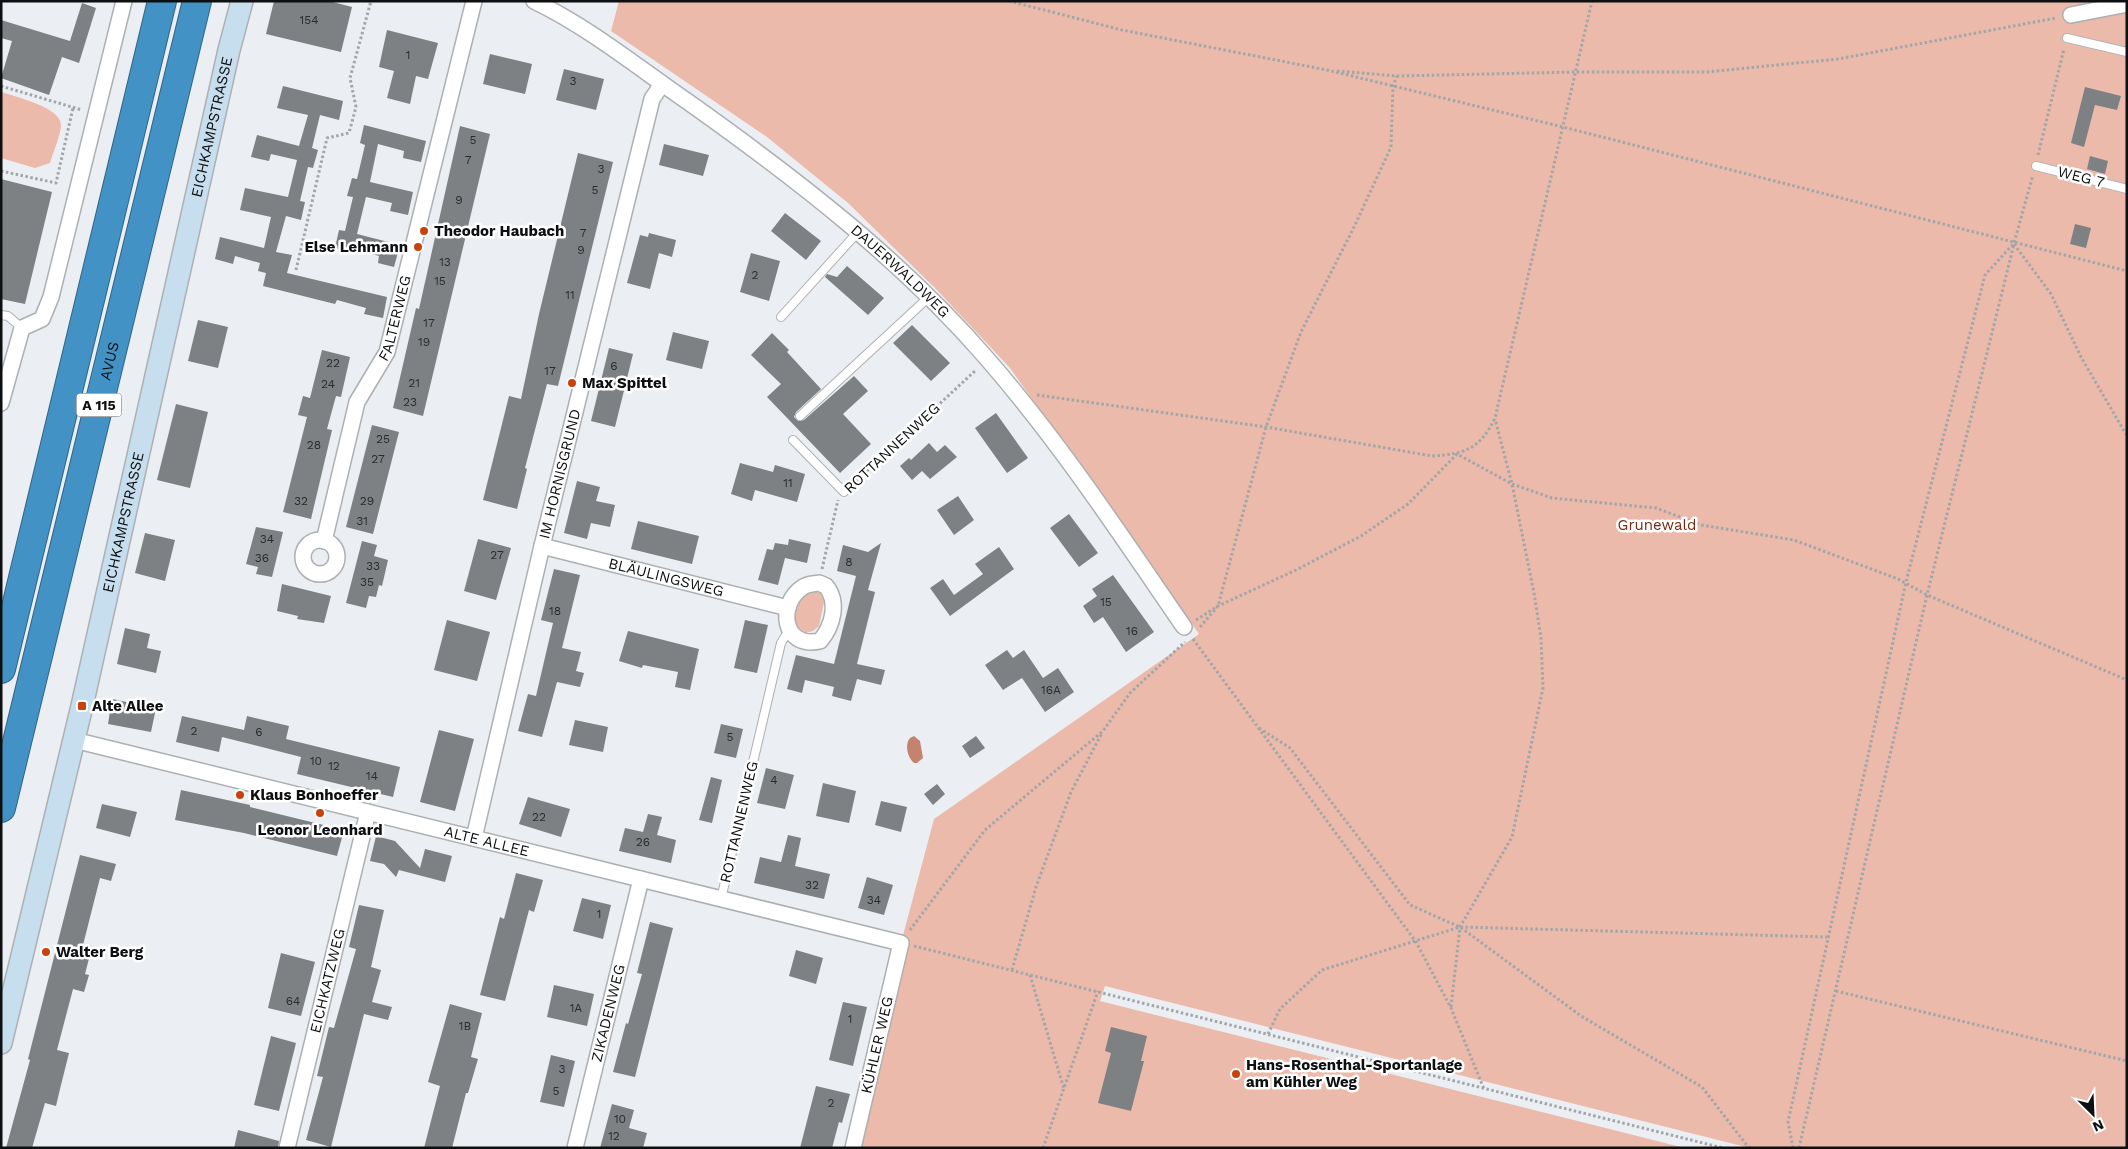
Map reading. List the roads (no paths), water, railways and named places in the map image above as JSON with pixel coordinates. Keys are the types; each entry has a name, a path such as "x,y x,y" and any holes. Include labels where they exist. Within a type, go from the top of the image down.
{"highway":[{"name":"A 115","path":"1,669 162,1"},
{"name":"AVUS","path":"1,808 197,1"}],"street":[{"path":"1,403 22,328 42,319 51,297 124,1"},
{"name":"EICHKAMPSTRASSE","path":"1,1042 74,740 229,50 242,1"},
{"name":"FALTERWEG","path":"324,541 357,402 388,352 474,1"},
{"name":"DAUERWALDWEG","path":"534,1 569,21 761,154 858,232 929,297 1015,391 1071,465 1188,632"},
{"path":"2071,15 2127,4"},
{"name":"IM HORNISGRUND","path":"474,838 542,546 652,99 662,84"},
{"name":"BLÄULINGSWEG","path":"542,546 788,608"},
{"path":"819,583 826,586 834,601 831,623 825,636 820,641 807,642 799,640 789,630 787,624 788,608 797,593 804,586 819,583"},
{"name":"ALTE ALLEE","path":"74,740 901,943"},
{"name":"EICHKATZWEG","path":"287,1148 368,812"},
{"name":"ZIKADENWEG","path":"575,1148 641,879"},
{"name":"KÜHLER WEG","path":"853,1148 901,943"}],"lane":[{"path":"2067,38 2127,52"},
{"name":"WEG 7","path":"2036,166 2127,189"},
{"path":"781,317 858,232"},
{"path":"800,416 929,297"},
{"path":"1,315 8,316 22,328"},
{"path":"793,440 844,492"},
{"name":"ROTTANNENWEG","path":"721,899 781,643 789,630"}],"place":[{"name":"Theodor Haubach","path":"424,231"},
{"name":"Else Lehmann","path":"418,247"},
{"name":"Max Spittel","path":"572,383"},
{"name":"Alte Allee","path":"82,706"},
{"name":"Klaus Bonhoeffer","path":"240,795"},
{"name":"Leonor Leonhard","path":"320,813"},
{"name":"Walter Berg","path":"46,952"},
{"name":"Hans-Rosenthal-Sportanlage am Kühler Weg","path":"1236,1074"}],"park label":[{"name":"Grunewald","path":"1657,525"}]}
